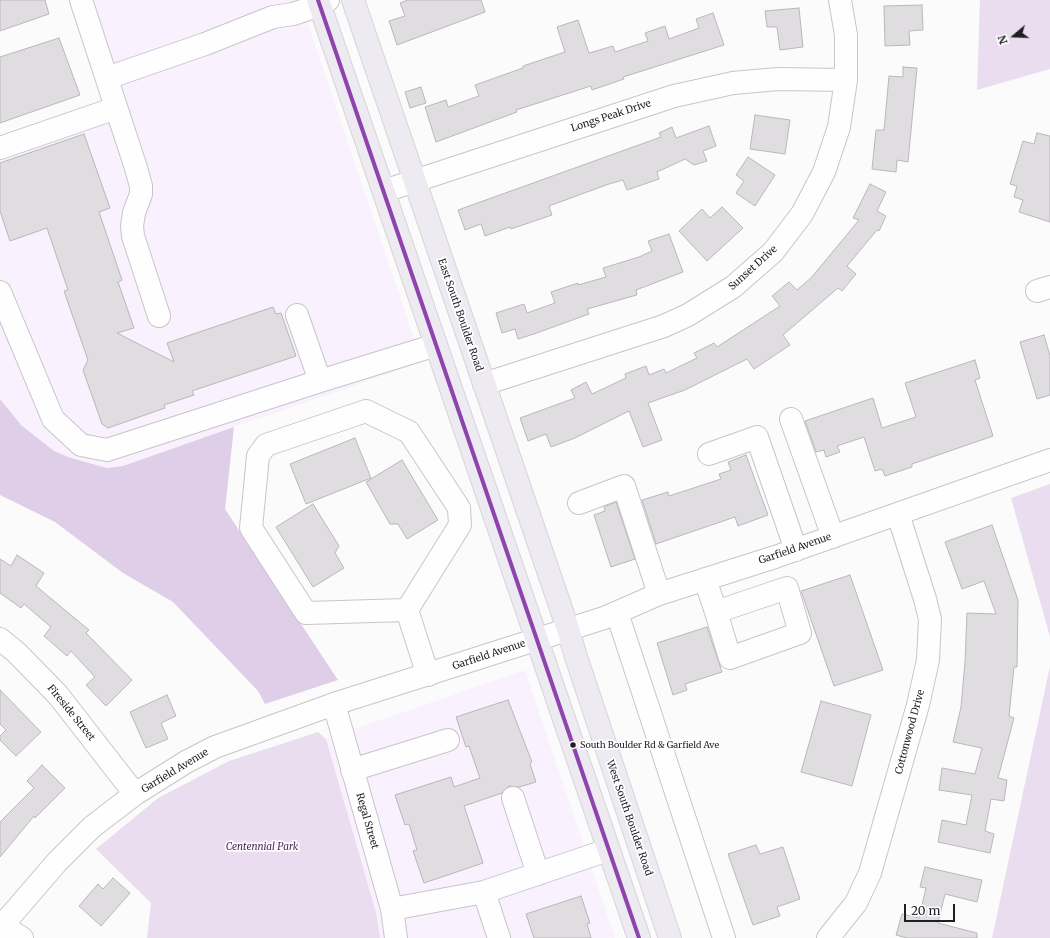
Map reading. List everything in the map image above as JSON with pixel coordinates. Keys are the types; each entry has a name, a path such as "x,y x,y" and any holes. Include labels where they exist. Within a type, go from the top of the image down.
{"main road":[{"name":"East South Boulder Road","path":"353,0 568,629"},
{"path":"322,2 436,345 639,938"},
{"name":"West South Boulder Road","path":"568,629 670,938"}],"street":[{"path":"81,0 141,186 141,194 132,226 133,236 160,316"},
{"name":"Sunset Drive","path":"484,384 664,326 688,315 733,287 773,252 802,214 824,172 839,127 846,80 846,35 840,0"},
{"path":"107,78 205,44 273,17 293,14 322,2"},
{"name":"Longs Peak Drive","path":"384,191 674,96 733,83 778,79 846,80"},
{"path":"0,148 116,108"},
{"path":"0,292 53,419 81,445 107,450 436,345"},
{"path":"297,315 320,381"},
{"path":"407,610 306,612 251,528 258,456 266,446 366,412 409,432 459,508 460,525 407,610 428,675"},
{"path":"791,419 832,537"},
{"path":"709,454 757,437 796,550"},
{"name":"Garfield Avenue","path":"22,938 1,926 57,862 92,827 135,794 186,762 215,747 334,704 617,613 659,594 796,550 1050,460"},
{"path":"578,503 624,486 659,594"},
{"name":"Cottonwood Drive","path":"828,938 856,903 870,873 918,705 928,660 930,619 898,514"},
{"path":"705,579 716,612"},
{"path":"617,613 724,938"},
{"name":"Fireside Street","path":"0,639 16,652 58,695 135,794"},
{"name":"Regal Street","path":"334,704 392,909 396,938"},
{"path":"352,770 448,740"},
{"path":"513,798 538,874"},
{"path":"392,909 484,892 608,850"},
{"path":"484,892 499,938"}],"shaded area":[{"path":"73,0 300,0 422,362 123,466 107,468 71,458 54,451 21,425 0,399 0,136 107,101"},
{"path":"0,399 21,425 54,451 71,458 107,468 123,466 234,427 225,509 338,680 265,704 258,691 173,602 123,573 55,522 0,495"},
{"path":"525,670 615,938 380,938 376,912 326,739"}],"green space":[{"path":"980,0 1050,0 1050,69 977,90"},
{"path":"1050,484 1050,637 1011,498"},
{"path":"1050,666 1050,938 992,938"},
{"name":"Centennial Park","path":"318,732 326,739 376,912 380,938 147,938 151,903 96,849 158,798 229,761"}],"building":[{"path":"0,0 45,0 49,14 0,31"},
{"path":"408,0 481,0 485,12 397,45 389,21 405,16 400,3"},
{"path":"922,5 923,30 909,31 910,45 885,46 884,6"},
{"path":"799,8 803,47 780,50 777,27 767,27 765,11"},
{"path":"713,13 724,45 623,77 624,79 592,90 591,86 516,110 517,112 436,142 425,107 446,100 448,107 479,96 475,85 523,68 523,66 565,52 557,27 578,20 589,53 613,46 615,52 648,41 645,33 665,26 669,39 699,28 696,19"},
{"path":"59,38 80,95 0,123 0,57"},
{"path":"903,67 917,68 908,162 897,160 896,172 872,169 876,130 884,130 889,76 903,77"},
{"path":"421,87 426,103 410,108 405,92"},
{"path":"755,115 790,120 785,154 750,149"},
{"path":"709,126 716,146 703,151 707,161 694,165 685,159 657,172 659,179 627,190 623,180 609,184 549,206 552,215 511,229 510,227 485,236 481,224 465,230 458,210 661,137 659,133 672,127 676,138"},
{"path":"1037,133 1050,136 1050,222 1019,212 1023,200 1014,197 1017,186 1010,184 1023,141 1034,144"},
{"path":"84,134 110,208 99,212 122,280 118,282 134,328 117,333 174,362 167,343 273,307 276,314 281,313 296,356 192,391 194,395 164,405 165,408 108,428 102,424 83,370 88,360 64,291 68,290 47,228 10,241 0,211 0,163"},
{"path":"748,157 775,175 755,206 736,193 744,181 736,175"},
{"path":"870,184 886,192 877,211 886,216 879,231 877,230 847,266 856,274 842,291 838,288 783,335 790,345 754,369 747,359 685,390 648,403 662,440 643,447 629,411 575,438 551,447 546,434 528,441 520,418 575,398 571,390 586,382 592,394 626,378 625,374 646,366 649,375 664,369 666,373 697,358 694,353 714,343 717,347 780,306 772,296 789,282 797,290 811,278 859,220 853,218"},
{"path":"722,207 743,228 707,261 679,231 702,209 710,218"},
{"path":"669,234 683,272 636,290 637,295 587,309 589,314 534,334 518,339 515,329 502,333 496,313 524,304 527,313 555,303 551,292 578,283 578,285 606,277 603,268 639,257 652,251 648,241"},
{"path":"1044,335 1050,356 1050,395 1037,399 1020,342"},
{"path":"975,360 980,378 975,380 993,436 912,464 912,467 885,476 882,469 875,471 864,437 837,446 840,452 826,457 824,450 816,452 805,421 873,398 882,428 916,417 905,383"},
{"path":"355,438 371,478 306,504 290,464"},
{"path":"746,455 768,515 738,526 735,517 656,544 642,500 668,492 669,496 721,479 719,474 731,470 728,462"},
{"path":"402,460 438,520 407,539 398,524 390,524 366,482"},
{"path":"616,502 635,559 611,567 594,515 605,511 604,507"},
{"path":"313,504 339,546 335,553 344,568 313,587 276,527"},
{"path":"992,525 1018,600 1017,667 1014,667 1009,716 1014,718 998,778 1007,780 1004,801 991,799 985,831 994,834 990,853 938,842 942,820 966,825 972,795 939,790 942,768 975,774 982,748 953,742 961,707 967,613 996,614 984,581 962,589 945,542"},
{"path":"17,555 44,573 36,586 89,630 86,633 132,680 106,706 86,685 95,677 71,651 67,656 44,636 51,627 24,604 21,608 0,593 0,559 11,566"},
{"path":"850,575 883,670 834,686 801,591"},
{"path":"707,627 722,672 685,684 687,690 673,695 657,643"},
{"path":"0,690 41,732 16,756 0,740 0,736 6,730 0,724"},
{"path":"167,695 176,716 161,723 168,739 146,748 130,712"},
{"path":"508,700 532,762 530,764 536,782 519,787 509,786 502,793 464,806 483,863 424,883 413,851 417,850 409,824 405,825 395,795 451,777 454,787 480,778 469,746 466,747 456,717"},
{"path":"821,701 871,715 852,786 801,772"},
{"path":"42,765 65,788 35,818 34,816 0,857 0,822 34,788 27,781"},
{"path":"756,845 760,854 783,847 800,899 777,907 780,916 753,925 728,854"},
{"path":"925,867 982,880 977,902 945,894 938,923 977,933 977,938 907,938 896,935 902,914 919,918 926,888 920,887"},
{"path":"113,878 130,893 101,926 79,906 98,884 103,889"},
{"path":"581,896 590,923 587,924 591,938 534,938 526,914"}],"transit line":[{"path":"318,0 639,938"}],"place":[{"name":"South Boulder Rd & Garfield Ave","path":"573,745"}]}
